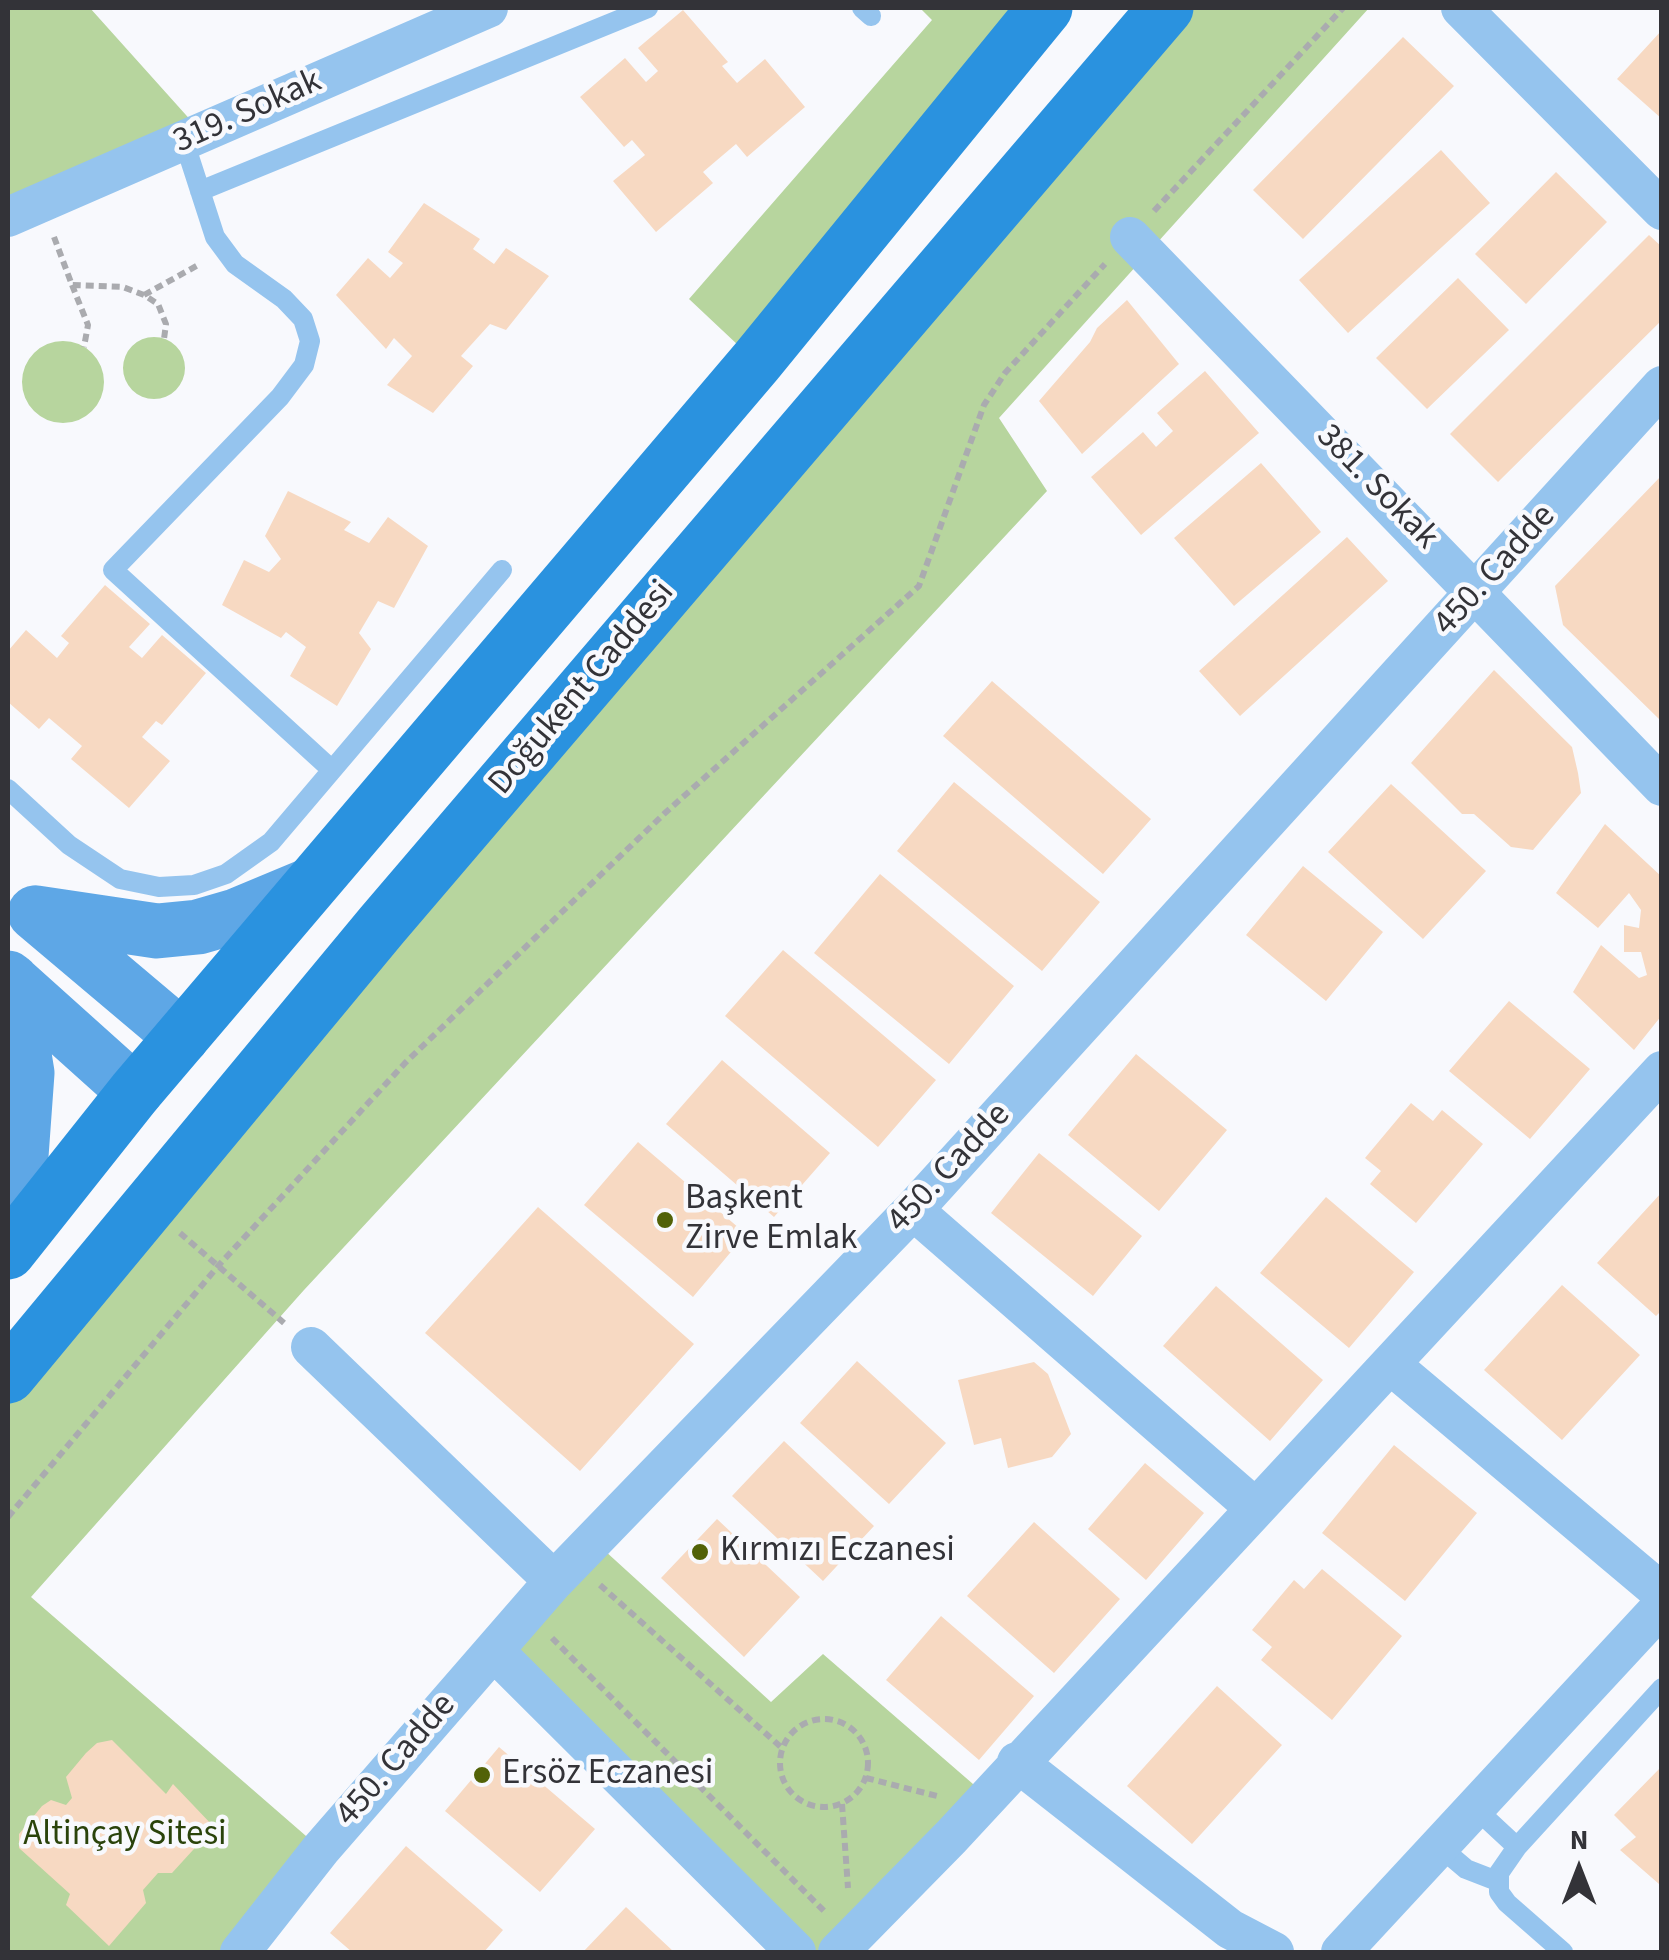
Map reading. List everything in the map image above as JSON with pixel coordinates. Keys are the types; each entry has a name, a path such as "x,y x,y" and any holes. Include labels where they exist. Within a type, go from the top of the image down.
{"main road":[{"path":"8,1252 135,1092 756,362 1045,8"},
{"name":"Doğukent Caddesi","path":"8,1376 246,1086 1166,8"},
{"path":"22,901 156,931 236,916 308,886"},
{"path":"22,901 246,1086"},
{"path":"10,980 135,1092 201,1142"},
{"path":"8,1210 21,1156 28,1073 10,980"}],"street":[{"name":"319. Sokak","path":"25,210 488,8"},
{"path":"1461,8 1662,210"},
{"name":"381. Sokak","path":"1130,237 1662,786"},
{"name":"450. Cadde","path":"240,1952 321,1849 564,1571 913,1210 1662,386"},
{"path":"845,1946 1662,1071"},
{"path":"913,1210 1254,1507"},
{"path":"311,1347 564,1571"},
{"path":"1391,1365 1662,1593"},
{"path":"1342,1952 1662,1606"},
{"path":"494,1651 796,1952"},
{"path":"1017,1762 1230,1929 1274,1952"}],"lane":[{"path":"200,191 648,8"},
{"path":"184,142 215,237 235,264 284,300 303,320 310,341 304,366 280,398 113,570 332,770"},
{"path":"8,790 69,845 120,878 159,887 194,885 226,874 271,842 502,570"},
{"path":"1498,1881 1518,1847 1662,1688"},
{"path":"1476,1808 1518,1847"},
{"path":"1440,1847 1466,1869 1498,1881 1507,1903 1562,1952"}],"path":[{"path":"8,1517 219,1265 406,1062 665,813 919,586 984,405 1004,373 1343,8"},
{"path":"25,210 72,285 88,326 84,347"},
{"path":"144,294 199,266 215,237"},
{"path":"72,285 122,287 144,294 158,304 166,324 164,339"},
{"path":"564,1571 782,1748"},
{"path":"527,1613 845,1946"},
{"path":"814,1720 843,1723 864,1742 868,1756 866,1778 854,1796 842,1804 813,1806 800,1800 782,1777 782,1748 800,1726 814,1720"},
{"path":"866,1778 979,1806"},
{"path":"842,1804 845,1946"}],"green space":[{"path":"8,8 90,8 203,134 8,217"},
{"path":"920,8 1045,8 756,362 689,299 932,20"},
{"name":"Altinçay Sitesi","path":"1166,8 1369,8 999,418 1047,491 304,1290 31,1597 321,1849 240,1952 8,1952 8,1376"},
{"path":"154,337 176,346 185,368 176,390 154,399 132,390 123,368 132,346"},
{"path":"63,341 92,353 104,382 92,411 63,423 34,411 22,382 34,353"},
{"path":"593,1540 771,1702 823,1654 988,1797 838,1952 796,1952 494,1651"}],"building":[{"path":"683,10 728,62 722,66 737,83 765,59 805,107 747,157 736,144 703,172 713,183 656,232 613,181 645,155 632,140 624,147 580,97 625,58 646,82 658,71 638,48"},
{"path":"1662,30 1662,119 1617,79"},
{"path":"1403,37 1454,86 1303,239 1253,190"},
{"path":"1441,150 1490,203 1348,333 1299,280"},
{"path":"1556,172 1607,222 1526,304 1475,254"},
{"path":"424,203 480,239 473,249 494,264 506,248 549,276 506,330 490,324 461,356 473,366 433,413 387,385 412,356 394,338 386,349 336,295 368,258 390,278 403,263 388,252"},
{"path":"1649,235 1662,247 1662,320 1498,482 1450,434"},
{"path":"1458,278 1509,330 1427,409 1376,358"},
{"path":"1127,300 1179,364 1082,454 1039,401 1090,342 1097,328"},
{"path":"1205,371 1259,433 1141,535 1091,477 1143,432 1156,447 1173,431 1157,413"},
{"path":"1261,463 1321,532 1234,606 1174,538"},
{"path":"1662,475 1659,719 1563,625 1555,586"},
{"path":"288,491 351,522 344,530 369,543 388,517 428,546 394,608 378,601 359,633 371,649 337,706 290,676 306,647 286,632 281,638 222,605 244,560 269,572 281,559 265,536"},
{"path":"1347,537 1388,581 1240,716 1199,671"},
{"path":"105,585 150,624 129,647 142,658 162,635 206,673 162,725 156,721 142,737 170,761 129,808 71,759 82,746 49,718 39,729 8,702 8,651 26,630 57,658 69,643 61,636"},
{"path":"1494,670 1572,747 1578,773 1581,793 1533,850 1511,847 1474,814 1462,814 1411,763"},
{"path":"992,681 1151,819 1103,874 943,736"},
{"path":"954,782 1100,902 1042,971 897,851"},
{"path":"1391,784 1486,871 1423,939 1328,852"},
{"path":"1605,824 1662,877 1662,1015 1634,1050 1573,992 1601,945 1639,978 1647,975 1641,952 1624,952 1624,925 1639,928 1641,910 1629,893 1598,928 1556,893"},
{"path":"1303,866 1383,932 1326,1001 1246,935"},
{"path":"880,874 1014,986 949,1064 814,953"},
{"path":"783,950 936,1080 878,1147 725,1016"},
{"path":"1509,1001 1590,1069 1530,1139 1449,1071"},
{"path":"1136,1054 1227,1130 1159,1211 1068,1135"},
{"path":"722,1060 830,1153 774,1217 666,1124"},
{"path":"1411,1103 1433,1121 1442,1110 1483,1144 1416,1223 1370,1184 1381,1171 1365,1158"},
{"name":"Başkent Zirve Emlak","path":"638,1142 746,1234 693,1297 584,1205"},
{"path":"1039,1153 1142,1236 1093,1296 991,1213"},
{"path":"1662,1192 1662,1310 1656,1316 1597,1263"},
{"path":"1326,1197 1414,1272 1349,1348 1260,1273"},
{"path":"538,1207 694,1344 580,1471 425,1333"},
{"path":"1562,1285 1640,1355 1562,1440 1484,1370"},
{"path":"1216,1286 1323,1380 1270,1441 1163,1346"},
{"path":"857,1361 946,1443 889,1504 800,1423"},
{"path":"1034,1362 1048,1374 1071,1434 1052,1457 1008,1468 1001,1438 974,1445 958,1380"},
{"path":"784,1441 874,1526 823,1581 732,1496"},
{"path":"1394,1445 1477,1513 1405,1601 1322,1533"},
{"path":"1145,1463 1204,1513 1146,1580 1088,1529"},
{"path":"717,1519 800,1597 744,1657 661,1578"},
{"path":"1034,1522 1120,1599 1054,1673 967,1596"},
{"path":"1322,1569 1402,1636 1332,1720 1261,1660 1272,1647 1252,1630 1294,1580 1304,1589"},
{"path":"941,1616 1034,1696 979,1760 886,1680"},
{"path":"1217,1686 1282,1745 1192,1844 1127,1786"},
{"path":"112,1740 166,1794 173,1784 214,1827 172,1873 158,1873 143,1890 146,1903 109,1946 66,1905 70,1894 19,1848 19,1834 51,1800 66,1805 72,1798 66,1777 97,1743"},
{"path":"499,1747 595,1829 540,1892 445,1811"},
{"path":"1662,1766 1659,1884 1620,1850 1636,1837 1614,1815"},
{"path":"406,1846 503,1930 484,1952 352,1952 330,1933"},
{"path":"626,1907 674,1952 583,1952"}],"place":[{"name":"Başkent Zirve Emlak","path":"665,1220"},
{"name":"Kırmızı Eczanesi","path":"700,1552"},
{"name":"Ersöz Eczanesi","path":"482,1775"}]}
